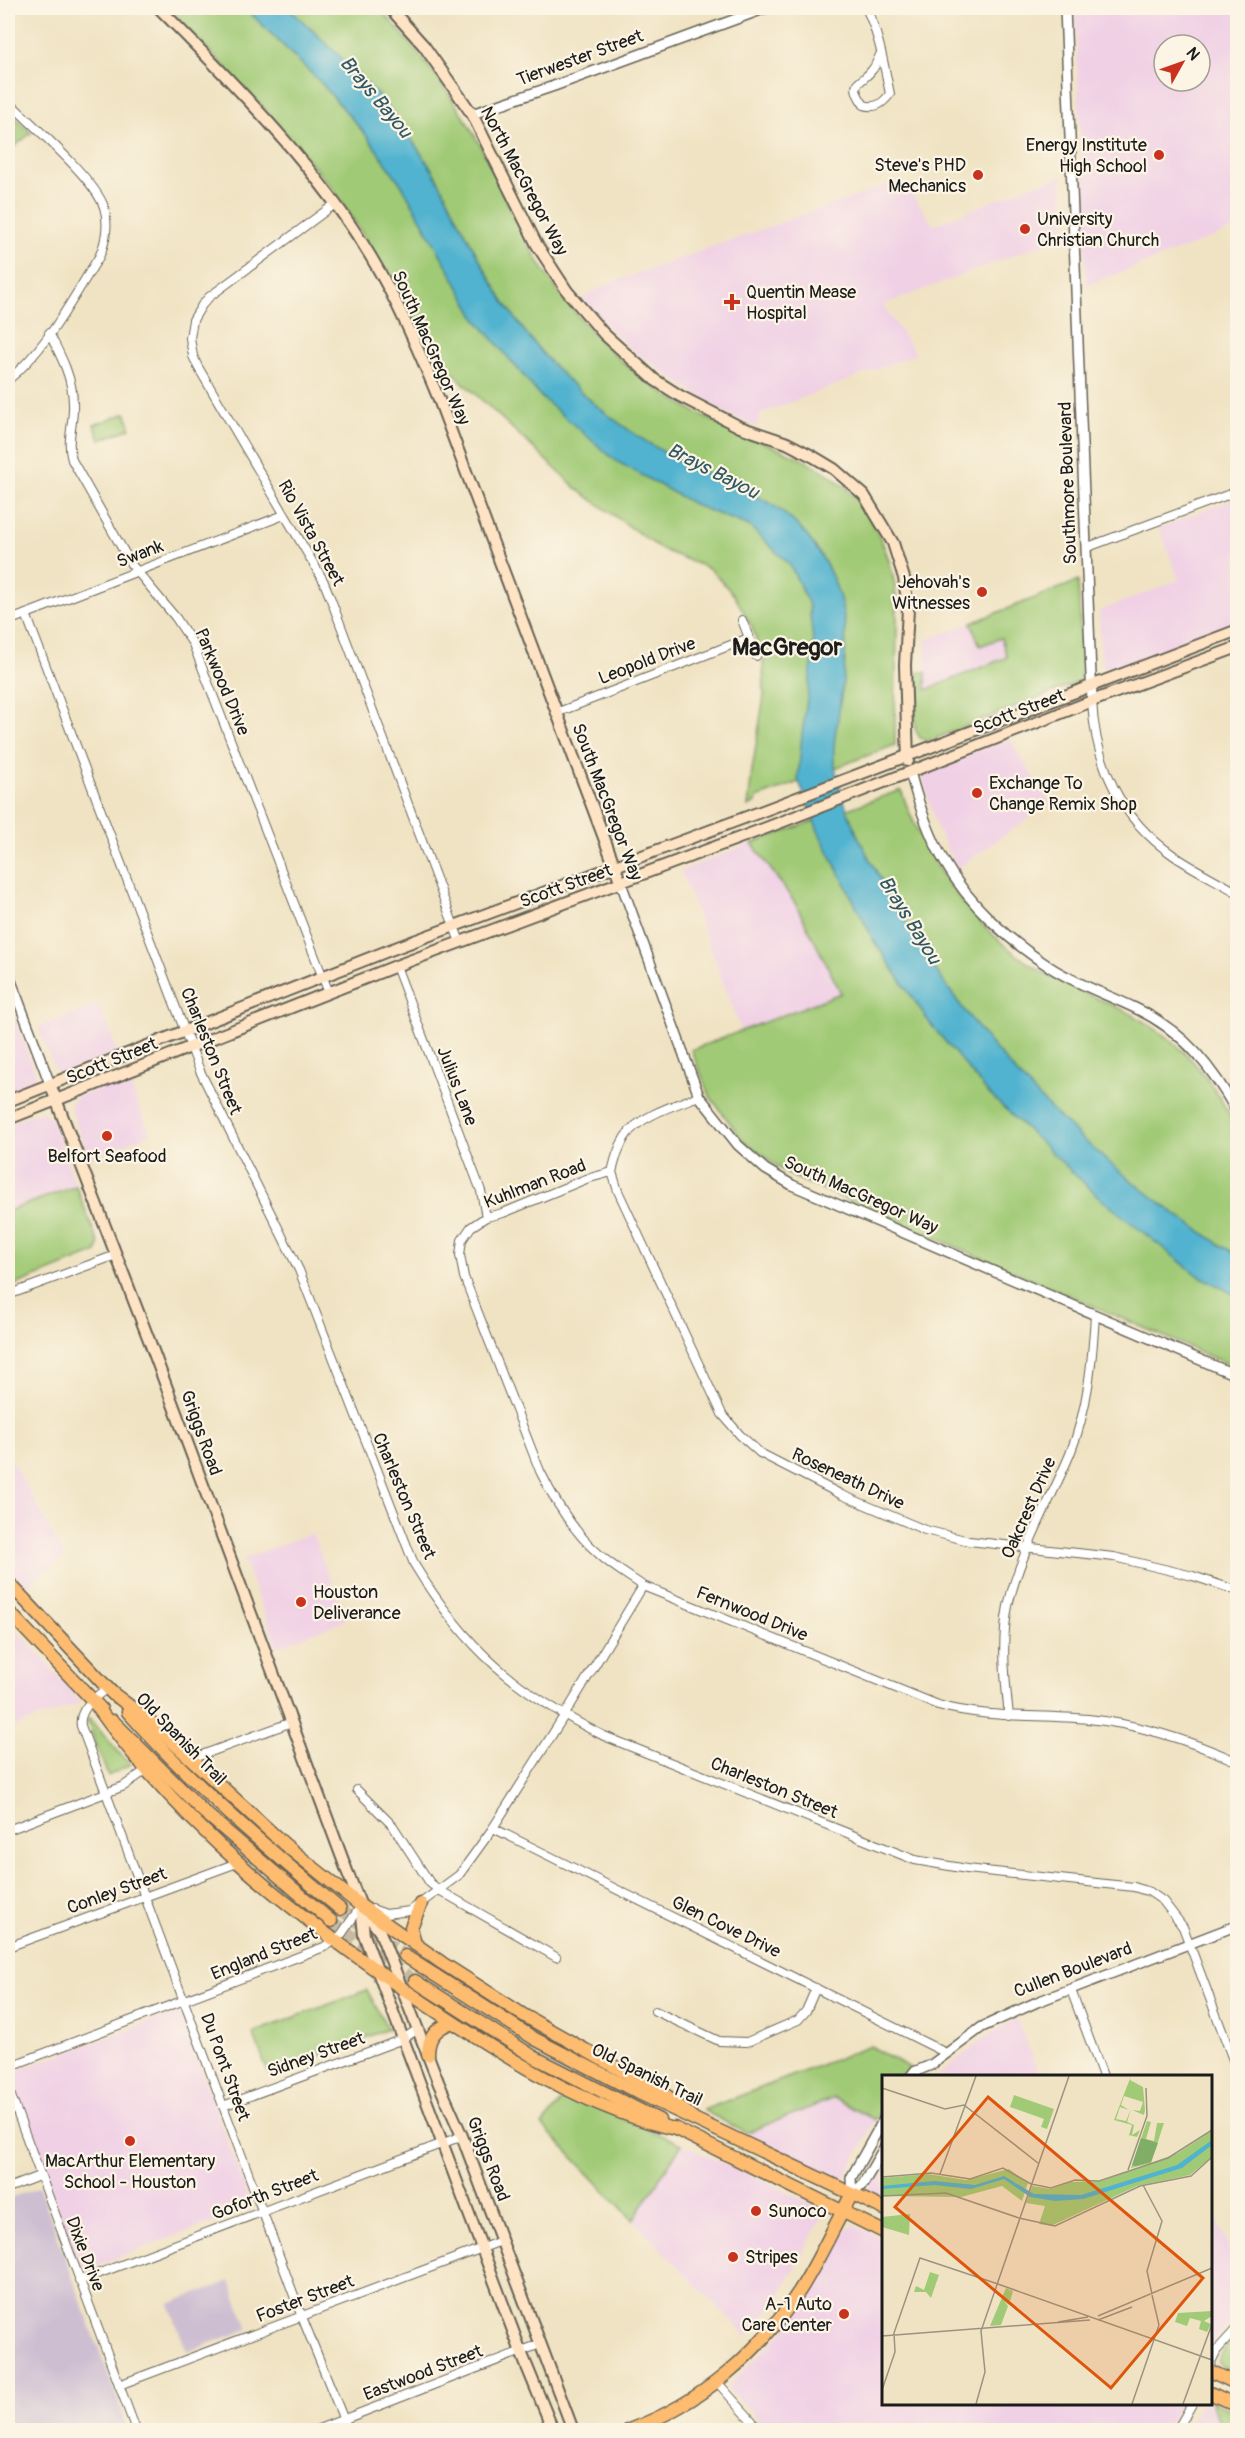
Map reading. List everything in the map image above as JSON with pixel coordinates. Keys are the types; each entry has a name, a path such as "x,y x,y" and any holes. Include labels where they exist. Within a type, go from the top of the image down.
{"main road":[{"name":"South MacGregor Way","path":"159,8 218,67 294,152 335,204 371,257 397,305 438,397 621,883"},
{"name":"North MacGregor Way","path":"390,8 424,46 472,114 537,245 567,291 610,341 655,380 705,410 740,427 787,443 822,462 856,489 869,503 893,543 904,578 908,609 905,665 907,755 910,771"},
{"name":"Scott Street","path":"8,1101 185,1029 1235,631"},
{"name":"Scott Street","path":"8,1119 396,966 766,828 1238,646"},
{"name":"Griggs Road","path":"50,1084 361,1906 364,1935 520,2352 552,2430"},
{"name":"Old Spanish Trail","path":"8,1582 148,1734 206,1792 257,1839 340,1909"},
{"name":"Old Spanish Trail","path":"8,1611 94,1703 135,1741 204,1812 331,1921"},
{"path":"109,1690 152,1723 284,1844 361,1906 525,2016 667,2096 698,2120 694,2138"},
{"path":"94,1703 126,1747 181,1810 237,1863 333,1941 452,2022 573,2093 628,2116 679,2130"},
{"path":"415,1944 411,1927 421,1904"},
{"name":"Griggs Road","path":"361,1906 380,1932 462,2136 573,2430"},
{"name":"Old Spanish Trail","path":"405,1956 535,2039 882,2208"},
{"name":"Old Spanish Trail","path":"415,1981 469,2018 534,2057 882,2231"},
{"path":"428,2055 428,2042 433,2033 443,2025 452,2022"},
{"path":"629,2430 681,2407 718,2383 752,2351 790,2305 852,2194"},
{"path":"1212,2372 1238,2384"},
{"path":"1212,2394 1238,2406"}],"street":[{"name":"Tierwester Street","path":"472,114 766,8"},
{"path":"866,8 880,53 890,94 883,103 871,107 864,105 857,96 856,87 860,80 872,71 880,53"},
{"name":"Southmore Boulevard","path":"1065,8 1088,547 1092,701 1093,722 1100,758 1111,784 1131,815 1151,838 1174,856 1238,893"},
{"path":"8,101 92,186 104,207 106,216 105,238 99,257 49,333 27,362 8,380"},
{"name":"Rio Vista Street","path":"335,204 208,297 197,312 191,329 191,347 198,368 330,597 460,942"},
{"name":"Parkwood Drive","path":"49,333 66,367 72,391 74,405 69,441 72,460 136,571 176,618 193,644 328,993"},
{"path":"1088,547 1238,491"},
{"name":"Swank","path":"8,621 284,515"},
{"name":"Charleston Street","path":"26,614 191,1047 227,1130 299,1270 396,1522 414,1564 438,1603 490,1662 522,1689 564,1716 604,1736 915,1860 967,1869 1134,1887 1150,1892 1174,1913 1190,1943 1238,2073"},
{"path":"742,621 756,656"},
{"path":"1235,631 1238,646"},
{"name":"Leopold Drive","path":"556,712 749,638"},
{"name":"North MacGregor Way","path":"910,771 921,808 944,861 964,890 994,923 1017,944 1054,970 1137,1009 1183,1038 1218,1078 1238,1114"},
{"name":"South MacGregor Way","path":"621,883 699,1096 738,1145 765,1169 792,1185 1238,1376"},
{"name":"Julius Lane","path":"396,966 481,1191 486,1217"},
{"name":"Griggs Road","path":"8,973 50,1084"},
{"name":"Kuhlman Road","path":"462,1240 471,1227 486,1217 503,1213 586,1179 612,1172 626,1134 654,1113 699,1096"},
{"name":"Roseneath Drive","path":"612,1172 618,1191 722,1414 760,1453 885,1514 925,1530 969,1541 1114,1557 1193,1576 1238,1591"},
{"name":"Fernwood Drive","path":"462,1240 460,1255 464,1277 540,1471 554,1500 577,1532 600,1555 643,1586 938,1705 965,1713 1068,1717 1115,1723 1183,1740 1238,1762"},
{"path":"8,1294 116,1255"},
{"name":"Oakcrest Drive","path":"1009,1716 1004,1655 1005,1631 1015,1576 1071,1452 1087,1397 1095,1315"},
{"path":"361,1906 387,1914 410,1911 459,1875 564,1716 643,1586"},
{"name":"Du Pont Street","path":"109,1690 82,1712 80,1720 105,1793 302,2317 348,2430"},
{"path":"191,1759 292,1722"},
{"path":"8,1830 132,1782 146,1770"},
{"path":"357,1790 393,1826 430,1883 556,1957"},
{"name":"Glen Cove Drive","path":"492,1828 946,2053"},
{"name":"Conley Street","path":"8,1947 237,1863"},
{"name":"England Street","path":"8,2067 295,1959 341,1935 361,1906"},
{"name":"Cullen Boulevard","path":"911,2075 931,2065 982,2027 1037,2002 1238,1925"},
{"path":"655,2011 719,2041 747,2042 798,2020 806,2011 816,1988"},
{"path":"1071,1990 1103,2075"},
{"name":"Sidney Street","path":"223,2106 403,2039 418,2029"},
{"path":"927,2075 931,2065"},
{"name":"Dixie Drive","path":"8,2088 39,2176 136,2430"},
{"path":"852,2194 851,2178 882,2123"},
{"name":"Goforth Street","path":"79,2281 462,2136"},
{"path":"852,2194 863,2184 882,2151"},
{"path":"8,2188 39,2176"},
{"name":"Foster Street","path":"118,2385 501,2241"},
{"path":"1212,2360 1217,2350 1238,2327"},
{"name":"Eastwood Street","path":"316,2430 540,2344"},
{"path":"718,2383 760,2430"},
{"path":"1177,2430 1191,2405"}],"shaded area":[{"name":"Energy Institute High School","path":"1075,8 1238,8 1237,228 1086,286"},
{"name":"Quentin Mease Hospital","path":"1062,176 1065,236 883,305 916,354 761,414 756,427 721,411 629,348 581,299 607,284 902,180 933,225 1030,186"},
{"path":"1237,498 1237,623 1113,670 1104,669 1101,664 1099,611 1179,580 1159,528"},
{"path":"971,623 980,646 1001,638 1008,657 926,690 926,640"},
{"path":"1009,738 1050,803 957,869 937,828 923,780 925,774 936,767"},
{"path":"752,843 795,903 841,993 741,1030 681,871"},
{"path":"8,995 36,1076 31,1087 8,1095"},
{"path":"99,1004 118,1053 65,1073 56,1071 38,1027"},
{"path":"127,1077 150,1134 89,1158 71,1110 71,1104 78,1096"},
{"path":"42,1111 52,1119 76,1185 8,1211 8,1123"},
{"path":"8,1453 65,1557 23,1589 8,1573"},
{"path":"312,1533 346,1620 277,1647 243,1559"},
{"path":"8,1622 40,1655 81,1703 8,1729"},
{"name":"MacArthur Elementary School - Houston","path":"179,2011 252,2208 81,2271 8,2074"},
{"path":"1017,2018 1040,2075 938,2075 981,2040"},
{"path":"834,2098 875,2120 848,2172 842,2178 838,2179 746,2133"},
{"path":"682,2144 809,2202 822,2211 823,2215 792,2274 773,2305 747,2337 633,2220"},
{"path":"882,2161 882,2200 870,2194 868,2189"},
{"path":"39,2187 129,2430 8,2430 8,2199"},
{"path":"1212,2208 1238,2269 1237,2319 1216,2338 1212,2347"},
{"path":"855,2225 882,2238 882,2405 1179,2405 1165,2430 769,2430 727,2388 782,2333 808,2298 845,2230"},
{"path":"230,2281 248,2329 187,2352 169,2304"},
{"path":"1212,2403 1220,2430 1186,2430 1198,2406"}],"green space":[{"path":"168,8 379,8 407,39 446,89 479,143 515,219 546,274 579,318 604,344 641,377 680,403 722,425 821,469 838,481 867,514 887,554 895,591 897,628 895,745 757,798 756,803 748,807 764,696 763,659 752,627 734,595 710,569 661,549 577,489 454,374 437,380 413,319 336,193 268,112"},
{"path":"8,110 31,133 8,152"},
{"path":"126,413 131,428 100,440 94,425"},
{"path":"1078,581 1082,668 1079,682 929,741 920,738 915,729 913,673 926,672 926,690 1007,657 1001,638 980,646 971,623"},
{"path":"901,790 911,817 938,868 972,914 1015,953 1039,970 1121,1009 1160,1032 1191,1059 1216,1091 1238,1131 1237,1368 787,1174 741,1138 711,1098 691,1050 841,993 795,903 752,843"},
{"path":"76,1186 99,1244 97,1252 8,1288 8,1211"},
{"path":"89,1718 130,1765 108,1776 87,1720"},
{"path":"367,1990 388,2029 269,2075 253,2033"},
{"path":"870,2046 910,2068 904,2075 882,2075 882,2107 875,2120 834,2098 746,2133 703,2110"},
{"path":"567,2094 682,2144 633,2220 542,2125"},
{"path":"1237,2334 1237,2375 1221,2366 1218,2361"},
{"path":"1212,2400 1237,2413 1237,2430 1220,2430"}],"water":[{"name":"Brays Bayou","path":"245,8 289,8 377,94 431,168 484,268 515,318 539,349 567,379 614,419 648,443 684,463 755,495 771,504 801,528 827,566 842,606 846,645 845,666 834,760 844,802 861,842 882,881 943,981 973,1022 1040,1098 1114,1167 1154,1198 1237,1255 1237,1296 1196,1274 1101,1199 988,1093 929,1022 874,941 818,831 798,779 814,650 809,605 790,565 749,526 697,506 616,461 541,397 477,320 403,187 366,135 322,84"}],"tunnel":[{"path":"340,1909 405,1956"},
{"path":"331,1921 415,1981"}],"place":[{"name":"Energy Institute High School","path":"1159,155"},
{"name":"Steve's PHD Mechanics","path":"978,175"},
{"name":"University Christian Church","path":"1025,229"},
{"name":"Quentin Mease Hospital","path":"732,302"},
{"name":"Jehovah's Witnesses","path":"982,592"},
{"name":"Exchange To Change Remix Shop","path":"977,793"},
{"name":"Belfort Seafood","path":"107,1136"},
{"name":"Houston Deliverance","path":"301,1602"},
{"name":"MacArthur Elementary School - Houston","path":"130,2141"},
{"name":"Sunoco","path":"756,2211"},
{"name":"Stripes","path":"733,2257"},
{"name":"A-1 Auto Care Center","path":"844,2314"}],"district":[{"name":"MacGregor","path":"787,647"}]}
